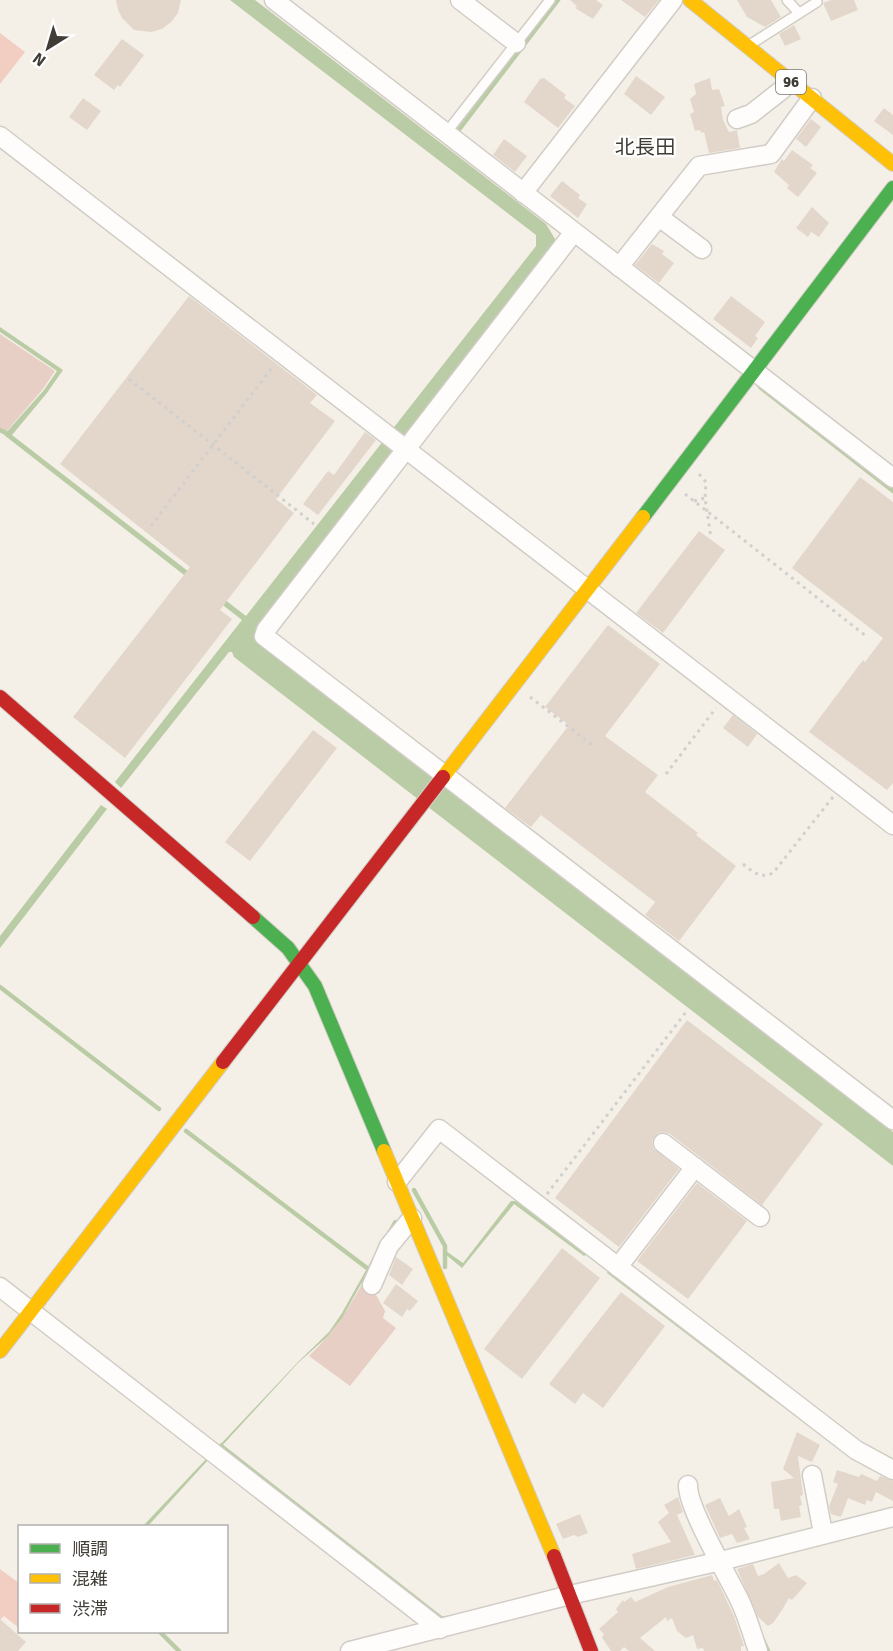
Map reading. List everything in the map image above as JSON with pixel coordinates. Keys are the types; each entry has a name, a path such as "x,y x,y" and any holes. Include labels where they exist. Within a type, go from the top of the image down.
{"street":[{"path":"274,0 893,478"},
{"path":"460,0 516,43"},
{"path":"523,193 672,0"},
{"name":"96","path":"690,0 893,164"},
{"path":"737,119 751,114 783,89"},
{"path":"619,267 699,166 771,153 812,98"},
{"path":"0,136 585,590 893,825"},
{"path":"0,1351 755,372 893,189"},
{"path":"659,217 702,249"},
{"path":"574,232 266,630 264,636 441,778 893,1120"},
{"path":"0,697 275,936 299,963 315,986 570,1595 591,1651"},
{"path":"397,1182 439,1129 856,1450 892,1467"},
{"path":"663,1143 760,1217"},
{"path":"618,1267 695,1167"},
{"path":"372,1285 389,1246 412,1218"},
{"path":"0,1287 440,1629"},
{"path":"812,1475 823,1533"},
{"path":"688,1485 688,1492 696,1512 740,1602 758,1651"},
{"path":"350,1651 570,1595 721,1562 823,1533 893,1517"}],"lane":[{"path":"446,134 550,0"},
{"path":"787,0 799,13"},
{"path":"747,46 817,2"}],"path":[{"path":"151,526 282,355"},
{"path":"129,379 314,524"},
{"path":"711,538 707,511 705,498 706,482 694,471 674,476 694,501 707,511 866,636"},
{"path":"694,501 705,498"},
{"path":"513,684 595,747"},
{"path":"666,774 725,697"},
{"path":"743,864 762,877 773,873 842,786"},
{"path":"538,1205 686,1012"}],"shaded area":[{"path":"230,0 255,0 546,224 555,239 554,248 256,636 258,642 893,1132 893,1166 234,657 232,652 229,652 121,788 115,782 242,620 4,435 44,390 57,371 0,332 0,327 63,370 12,435 246,616 536,246 536,235"},
{"path":"0,33 25,52 0,84"},
{"path":"0,334 55,371 43,389 6,432 0,429"},
{"path":"101,805 107,809 0,948 0,936"},
{"path":"511,1201 516,1201 587,1254 584,1256 514,1204 462,1268 445,1254 446,1251 463,1263"},
{"path":"394,1220 397,1220 342,1318 327,1337 298,1363 219,1449 217,1448 298,1362 329,1332"},
{"path":"608,1271 772,1396 772,1399 607,1273"},
{"path":"366,1277 385,1311 383,1318 396,1328 350,1386 309,1356 341,1319"},
{"path":"207,1458 209,1459 149,1525 144,1525"},
{"path":"0,1569 18,1582 18,1627 4,1616 0,1620"}],"building":[{"path":"116,0 181,0 178,13 171,22 162,29 151,32 134,30 122,18"},
{"path":"570,0 596,0 603,5 593,19 575,8 577,6"},
{"path":"621,0 659,0 645,17"},
{"path":"737,0 771,0 781,17 765,27 747,17"},
{"path":"831,0 854,0 858,10 831,21 823,3"},
{"path":"794,25 801,39 785,46 779,34"},
{"path":"122,39 144,55 120,87 118,85 114,90 94,75"},
{"path":"636,76 665,97 651,115 624,94"},
{"path":"544,78 566,95 564,98 575,106 558,128 524,102 540,79"},
{"path":"710,78 712,90 719,89 725,106 721,107 723,120 729,132 737,130 740,148 709,153 704,132 695,131 690,114 694,112 690,99 696,94 694,84"},
{"path":"83,98 101,111 87,130 69,117"},
{"path":"884,108 893,115 893,135 874,121"},
{"path":"811,119 821,127 806,147 796,139"},
{"path":"504,139 527,156 515,172 493,155"},
{"path":"792,150 813,165 810,168 817,173 798,197 787,188 789,185 774,172 782,159 784,161"},
{"path":"562,181 580,195 578,198 587,204 578,218 550,196"},
{"path":"812,207 829,223 819,237 811,232 808,237 796,228"},
{"path":"652,244 664,251 662,254 674,263 659,283 635,265"},
{"path":"189,296 317,395 310,403 335,421 276,499 294,513 220,610 232,619 125,758 73,717 190,567 60,464"},
{"path":"731,296 765,322 755,336 758,338 751,348 713,319"},
{"path":"365,432 376,440 318,515 303,504 328,471 334,475"},
{"path":"860,477 893,502 893,783 887,790 809,732 863,660 865,662 883,638 792,568"},
{"path":"699,531 725,550 663,633 636,613"},
{"path":"608,625 660,664 605,736 658,775 645,792 736,866 679,941 645,915 655,902 541,815 531,827 505,808 569,725 545,707"},
{"path":"733,715 757,734 748,747 723,728"},
{"path":"313,730 337,748 250,861 225,842"},
{"path":"687,1020 823,1124 762,1205 670,1134 658,1133 652,1141 653,1148 679,1169 619,1247 555,1198"},
{"path":"697,1183 747,1221 688,1299 637,1261"},
{"path":"562,1248 600,1278 522,1379 484,1349"},
{"path":"396,1257 413,1269 402,1285 389,1275"},
{"path":"396,1284 418,1301 410,1311 407,1309 402,1317 383,1303"},
{"path":"621,1292 665,1326 603,1408 583,1393 575,1404 549,1384"},
{"path":"797,1432 820,1445 812,1462 798,1456 803,1495 800,1496 802,1505 799,1506 801,1517 781,1521 779,1509 774,1509 771,1482 794,1478 783,1469"},
{"path":"837,1470 859,1477 861,1474 877,1481 880,1476 893,1481 893,1501 876,1492 872,1502 867,1500 865,1505 848,1498 841,1517 831,1514 829,1506 838,1484 833,1482"},
{"path":"678,1497 683,1512 677,1515 695,1555 636,1569 632,1554 671,1542 658,1522 669,1513 664,1505"},
{"path":"720,1498 729,1516 739,1509 747,1527 744,1528 750,1539 737,1543 732,1534 720,1538 705,1505"},
{"path":"580,1514 588,1533 563,1539 556,1524"},
{"path":"779,1563 788,1578 796,1575 807,1583 792,1600 789,1598 773,1623 768,1626 758,1617 737,1569 753,1564 758,1576"},
{"path":"712,1575 714,1581 717,1580 734,1616 744,1646 741,1646 741,1651 697,1649 693,1635 686,1638 677,1631 672,1618 667,1621 666,1617 640,1638 655,1651 629,1651 624,1647 620,1651 611,1651 602,1637 604,1634 599,1629 618,1612 616,1609 623,1600 624,1602 631,1597 635,1602 668,1587"},
{"path":"0,1619 26,1642 18,1651 0,1651"}],"waterway":[{"path":"458,131 558,0"},
{"path":"760,387 893,491"},
{"path":"0,430 6,433"},
{"path":"0,987 159,1109"},
{"path":"186,1131 367,1268"},
{"path":"414,1190 445,1246 445,1267"},
{"path":"221,1446 442,1619 447,1618"},
{"path":"161,1633 179,1651"},
{"path":"763,1640 768,1651"}],"traffic: fast":[{"path":"643,517 893,188"},
{"path":"253,917 288,948 315,986 384,1151"}],"traffic: slow":[{"path":"690,0 893,164"},
{"path":"443,777 643,517"},
{"path":"0,1351 223,1062"},
{"path":"384,1151 554,1556"}],"traffic: jam":[{"path":"0,697 253,917"},
{"path":"223,1062 443,777"},
{"path":"554,1556 591,1651"}],"district":[{"name":"北長田","path":"645,147"}]}
